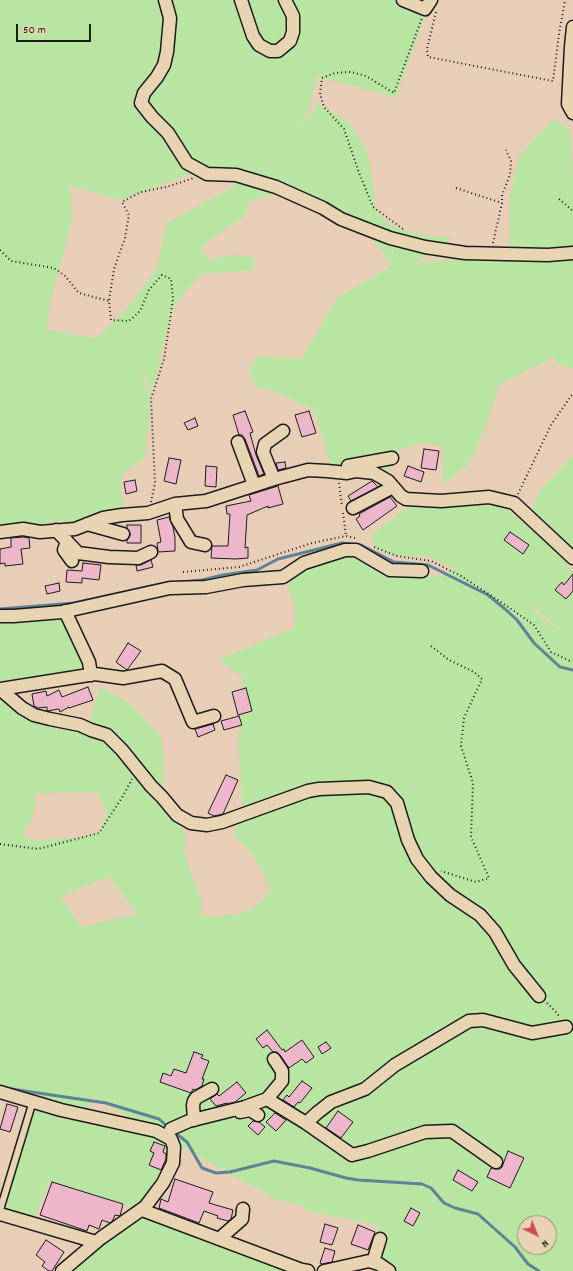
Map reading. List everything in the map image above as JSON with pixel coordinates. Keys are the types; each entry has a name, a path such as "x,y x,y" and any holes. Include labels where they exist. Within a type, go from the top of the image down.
{"street":[{"path":"165,0 170,18 166,58 158,77 144,93 141,103 168,133 187,163 207,174 236,175 276,187 323,208 340,219 390,238 425,247 465,253 548,255 573,253"},
{"path":"241,0 253,36 259,45 270,51 278,51 290,41 292,32 293,16 285,0"},
{"path":"403,0 425,9 431,6"},
{"path":"573,27 568,104 573,113"},
{"path":"274,479 263,452 265,444 283,431"},
{"path":"238,442 254,485"},
{"path":"332,471 392,458"},
{"path":"0,532 23,529 40,532 76,529 103,518 122,514 148,513 176,504 206,501 254,485 308,470 347,473 356,471 374,473 388,481 406,500 441,500 489,497 514,503 573,558"},
{"path":"353,508 393,487"},
{"path":"176,504 177,519 191,542 205,545"},
{"path":"87,524 123,534"},
{"path":"56,530 78,553 138,558 151,552"},
{"path":"66,541 64,550 72,561"},
{"path":"0,616 65,611 170,588 206,587 243,580 283,577 304,563 345,550 356,550 390,570 422,571"},
{"path":"65,611 89,662 91,675"},
{"path":"0,689 91,675 123,678 162,671 175,679 193,722 214,716"},
{"path":"0,689 22,708 34,715 80,725 91,730 107,734 177,815 191,824 207,825 222,822 308,791 319,789 369,787 387,792 397,803 408,840 417,859 431,877 450,895 480,914 495,932 514,965 539,996"},
{"path":"306,1123 331,1102 365,1089 394,1065 469,1022 483,1020 532,1033 566,1027"},
{"path":"171,1129 194,1120 245,1107 267,1099 282,1081 282,1071 274,1059"},
{"path":"194,1120 194,1101 196,1098 212,1089"},
{"path":"0,1092 61,1110 141,1129 156,1131 171,1139 174,1147 173,1163 163,1183 142,1210 96,1242 62,1271"},
{"path":"267,1099 306,1123 352,1155 425,1132 452,1131 496,1162"},
{"path":"220,1113 223,1116 250,1110 258,1115"},
{"path":"219,1239 242,1219 243,1209"},
{"path":"142,1210 308,1271"},
{"path":"0,1214 96,1242"},
{"path":"373,1262 380,1239"},
{"path":"324,1271 369,1261 389,1271"}],"lane":[{"path":"0,1210 33,1101"}],"path":[{"path":"431,6 427,49 428,56 553,81 565,0"},
{"path":"405,231 373,207 344,129 324,107 320,94 322,78 335,73 351,72 366,76 394,93 431,6"},
{"path":"490,253 502,203 502,195 510,174 511,161 506,150"},
{"path":"148,513 154,483 151,399 164,359 173,298 171,279 162,275 149,290 140,311 129,321 111,320 109,301 114,269 125,238 129,215 122,202 141,192 166,187 207,174"},
{"path":"456,188 502,203"},
{"path":"559,199 573,211"},
{"path":"0,250 11,261 54,268 65,276 79,293 109,301"},
{"path":"514,503 551,425 573,393"},
{"path":"332,471 346,536"},
{"path":"423,866 476,882 489,878 471,837 473,783 462,746 464,718 482,679 474,672 449,660 432,646"},
{"path":"0,844 38,849 99,833 123,796 137,769"},
{"path":"539,996 557,1013 566,1027"}],"green space":[{"path":"0,0 431,0 396,97 317,77 306,118 292,128 309,119 316,103 348,121 367,150 377,213 394,227 428,236 453,238 426,257 413,263 509,254 510,197 519,156 547,125 556,119 570,130 573,176 573,369 556,363 553,357 499,385 486,425 475,452 467,466 442,485 444,447 422,442 394,452 387,475 331,468 314,410 275,391 256,388 248,369 258,357 302,358 342,290 340,297 392,265 363,227 300,198 274,195 249,201 245,217 222,231 200,250 209,260 234,255 256,257 253,270 203,274 186,290 172,310 152,394 133,348 151,399 145,458 122,475 121,488 124,507 73,522 58,521 0,534","holes":["237,169 233,187 167,223 156,270 121,315 97,338 46,330 51,299 73,217 70,186 122,200 193,173"]},
{"path":"573,455 573,552 531,512 539,492"},
{"path":"440,504 466,504 504,507 544,538 573,571 573,1271 395,1271 383,1260 381,1255 377,1225 306,1211 303,1206 275,1199 93,1097 85,1115 151,1131 171,1146 163,1171 139,1209 49,1182 34,1220 4,1209 33,1101 0,1091 0,693 6,700 91,730 92,715 100,687 131,704 160,735 164,758 162,795 177,815 186,838 184,853 201,900 202,917 240,914 252,909 270,891 262,870 249,850 233,835 240,815 242,814 241,773 238,745 243,677 217,660 294,628 295,607 288,588 290,579 302,566 346,552 341,570 349,551 388,573 446,576 453,569 427,556 394,556 375,547 372,534 406,508 417,508","holes":["530,603 566,635 537,614","97,792 107,812 99,833 88,836 34,841 23,834 31,821 37,793","109,877 137,914 82,927 61,896"]},
{"path":"0,618 19,621 62,618 86,666 79,675 4,686 0,681"},
{"path":"142,1210 230,1243 314,1271 64,1271"}],"building":[{"path":"245,411 253,432 250,433 256,455 264,474 259,476 245,439 242,435 239,435 233,415"},
{"path":"309,411 316,433 302,437 295,415"},
{"path":"195,418 198,426 188,430 184,423"},
{"path":"424,449 439,451 436,470 421,468"},
{"path":"169,458 181,460 176,484 164,481"},
{"path":"285,462 286,468 278,470 276,463"},
{"path":"206,466 217,467 216,487 205,486"},
{"path":"408,466 424,472 421,482 404,476"},
{"path":"135,480 137,491 126,494 124,482"},
{"path":"372,481 378,487 351,501 348,496"},
{"path":"278,486 283,504 268,508 268,506 247,515 245,548 248,547 248,558 211,558 212,546 228,546 230,514 227,514 226,506 251,501 249,495"},
{"path":"390,497 397,506 363,530 356,519 360,516 359,514"},
{"path":"169,517 175,538 175,551 158,552 157,543 161,542 157,520"},
{"path":"127,525 141,525 141,543 127,543 130,533"},
{"path":"510,532 529,545 523,554 504,540"},
{"path":"11,538 29,538 30,548 21,549 23,564 5,566 5,563 0,564 0,549 11,547"},
{"path":"151,560 153,567 137,571 136,565 141,565"},
{"path":"83,563 101,565 99,580 82,578 82,583 66,582 67,570 82,571"},
{"path":"573,574 573,591 566,599 555,590 562,582 564,585"},
{"path":"59,583 60,591 47,594 45,586"},
{"path":"128,643 141,651 127,670 116,662"},
{"path":"88,687 93,700 69,707 60,712 59,709 47,711 47,707 38,708 34,706 32,694 46,691 47,696 59,690 62,697"},
{"path":"246,688 252,711 238,715 232,692"},
{"path":"239,716 242,725 224,730 221,721"},
{"path":"213,724 215,730 198,737 195,729"},
{"path":"226,775 238,780 223,814 214,816 208,813"},
{"path":"267,1030 285,1052 302,1040 314,1057 306,1063 302,1059 289,1068 277,1052 273,1052 267,1045 263,1048 256,1039"},
{"path":"326,1042 331,1048 322,1054 318,1047"},
{"path":"194,1052 203,1055 201,1058 209,1061 202,1079 204,1079 202,1086 195,1090 193,1089 191,1093 160,1082 163,1073 171,1076 174,1069 186,1073"},
{"path":"302,1081 312,1088 300,1103 298,1102 294,1107 283,1100 287,1095 289,1097"},
{"path":"237,1082 246,1093 235,1102 216,1106 210,1099 217,1094 219,1096"},
{"path":"7,1104 18,1107 10,1132 0,1129"},
{"path":"338,1111 353,1122 341,1138 326,1128"},
{"path":"275,1113 286,1120 276,1131 266,1122"},
{"path":"253,1121 259,1122 265,1127 258,1135 248,1126"},
{"path":"154,1142 165,1146 163,1152 166,1154 166,1159 161,1170 149,1165 154,1153 150,1151"},
{"path":"508,1151 524,1158 510,1188 487,1177 491,1168 500,1169 502,1167"},
{"path":"458,1170 478,1182 472,1191 453,1180"},
{"path":"175,1179 213,1192 209,1203 233,1210 231,1219 228,1221 217,1218 218,1216 204,1211 199,1223 159,1208 161,1199 168,1202"},
{"path":"52,1182 123,1204 120,1216 115,1215 110,1223 102,1220 99,1229 89,1225 87,1231 40,1215"},
{"path":"411,1208 420,1213 413,1226 404,1221"},
{"path":"325,1224 338,1228 332,1245 320,1242"},
{"path":"358,1225 375,1232 368,1250 351,1244"},
{"path":"46,1240 64,1252 52,1271 49,1271 42,1266 45,1262 36,1255"},
{"path":"325,1248 335,1251 332,1262 322,1264 320,1263"}],"waterway":[{"path":"179,582 202,580 257,570 278,559 342,543 361,545 394,562 428,565 488,595 517,620 534,643 560,667 573,670"},
{"path":"0,609 74,603 165,583"},
{"path":"11,1089 106,1103 159,1119 169,1128"},
{"path":"173,1131 187,1142 202,1168 216,1173 230,1172 274,1161 358,1180 422,1184 431,1188 444,1203 455,1208 478,1214 515,1247 528,1264 539,1271"}]}
